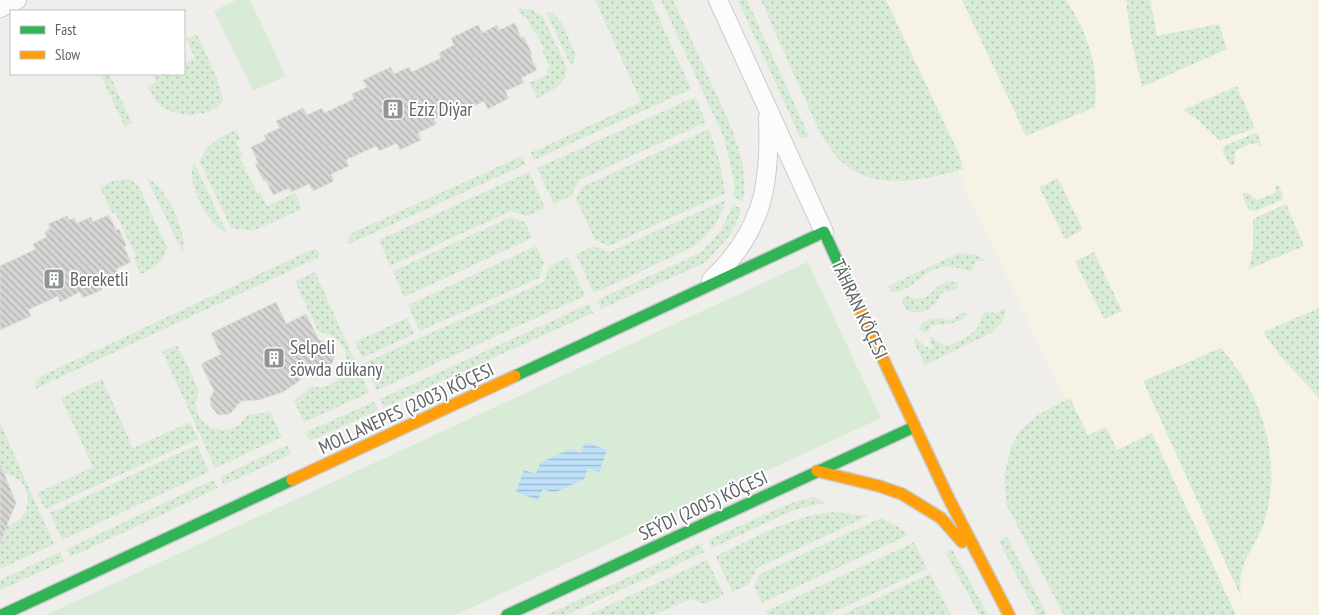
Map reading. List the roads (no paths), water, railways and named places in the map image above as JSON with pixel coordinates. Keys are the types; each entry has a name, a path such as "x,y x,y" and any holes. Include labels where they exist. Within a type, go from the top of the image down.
{"street":[{"path":"0,8 17,0"},
{"name":"TÄHRAN KÖÇESI","path":"718,0 914,427 1009,615"},
{"path":"700,290 725,267 746,240 760,208 766,181 768,153 767,107"},
{"name":"MOLLANEPES (2003) KÖÇESI","path":"2,615 824,232"},
{"name":"SEÝDI (2005) KÖÇESI","path":"507,615 914,427"},
{"path":"817,471 879,486 902,494 941,518 963,544 998,594"}],"water":[{"path":"585,442 607,450 599,472 588,468 584,479 554,493 543,489 538,500 516,492 524,470 536,474 540,463 570,449 581,453"}],"place":[{"name":"Eziz Diýar","path":"393,109"},
{"name":"Bereketli","path":"54,279"},
{"name":"Selpeli söwda dükany","path":"274,358"}]}
